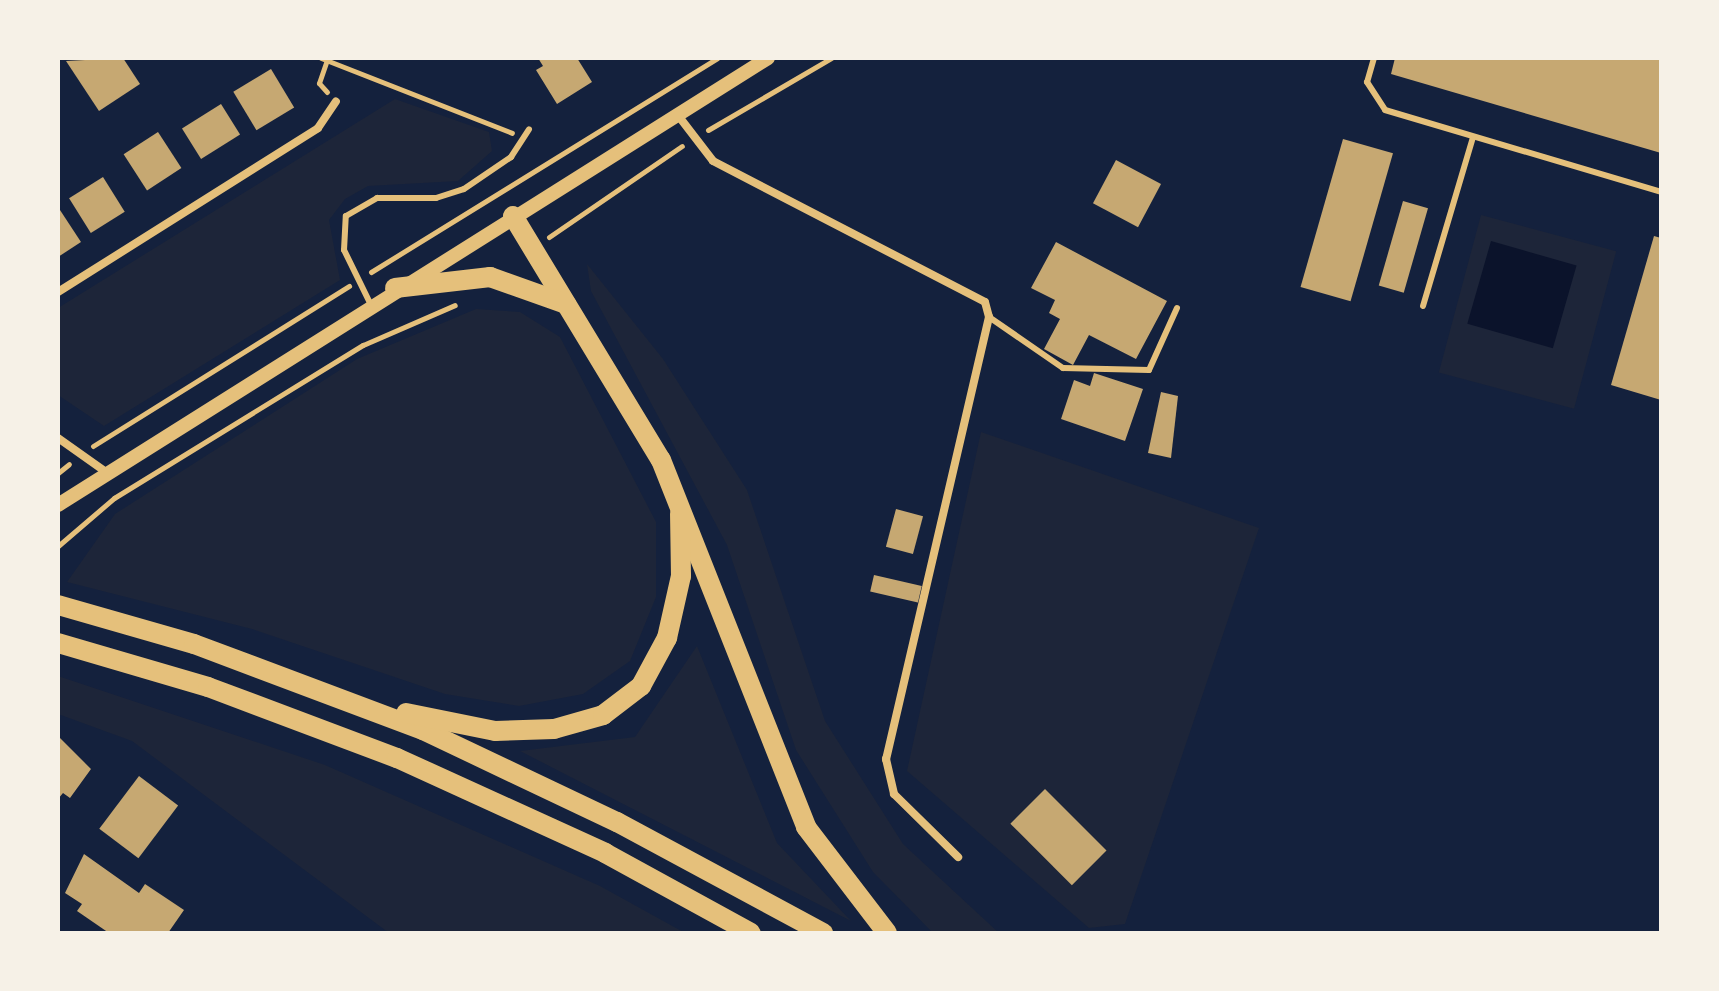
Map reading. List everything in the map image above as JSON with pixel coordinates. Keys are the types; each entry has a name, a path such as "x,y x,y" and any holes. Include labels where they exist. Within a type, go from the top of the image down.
{"highway":[{"path":"513,216 661,460 806,827 887,933"},
{"path":"395,288 490,277 566,304"},
{"path":"64,607 348,700 495,731 554,729 603,715 641,686 667,638 681,576 679,505"},
{"path":"58,643 208,687 397,758 605,853 751,933"},
{"path":"348,700 617,822 823,933"}],"street":[{"path":"58,505 103,470 675,112 768,58"},
{"path":"58,292 318,128 336,101"},
{"path":"675,112 692,139 713,161 971,289 989,317 886,759 894,794 958,857"},
{"path":"58,438 103,470"}],"lane":[{"path":"1374,58 1367,82 1385,110 1661,192"},
{"path":"370,303 356,281 342,232 359,204 464,189 488,176 529,129"},
{"path":"1423,306 1473,137"},
{"path":"989,317 1063,368 1149,370 1177,308"}],"path":[{"path":"58,473 81,454 717,58"},
{"path":"533,248 692,139 831,58"},
{"path":"336,101 319,83 324,59 524,138"},
{"path":"58,546 114,498 363,345 463,302"}],"shaded area":[{"path":"395,99 489,132 492,151 458,181 368,186 345,199 329,220 340,280 104,426 58,395 58,308"},
{"path":"1481,215 1616,251 1574,409 1439,372"},
{"path":"1491,241 1577,266 1553,348 1467,324"},
{"path":"587,264 663,359 747,490 825,721 903,844 999,933 933,933 873,872 796,750 727,545 591,291"},
{"path":"476,309 520,312 560,337 656,522 656,597 630,661 583,694 519,706 445,694 252,629 67,582 115,514 357,359"},
{"path":"981,432 1259,528 1125,924 1089,928 907,771"},
{"path":"697,646 777,843 851,921 520,751 635,737"},
{"path":"58,676 325,765 600,886 685,933 389,933 132,741 58,714"}],"building":[{"path":"123,58 140,84 99,111 66,61"},
{"path":"538,58 577,58 592,82 557,104 536,70 543,66"},
{"path":"1395,58 1661,58 1661,153 1391,74"},
{"path":"271,69 294,108 256,130 233,92"},
{"path":"221,104 240,135 201,159 182,128"},
{"path":"158,132 181,168 147,190 124,154"},
{"path":"1343,139 1393,153 1351,301 1301,287"},
{"path":"1116,160 1161,184 1138,227 1093,203"},
{"path":"103,177 125,212 91,233 69,198"},
{"path":"1403,201 1428,208 1404,293 1379,286"},
{"path":"58,207 81,242 58,257"},
{"path":"1654,236 1661,238 1661,400 1611,385"},
{"path":"1056,242 1167,301 1136,359 1089,335 1073,365 1044,349 1060,319 1049,313 1055,300 1031,288"},
{"path":"1094,373 1143,389 1125,441 1061,419 1074,380 1090,386"},
{"path":"1161,392 1178,396 1171,458 1148,453"},
{"path":"896,509 923,516 913,554 886,547"},
{"path":"874,575 922,586 918,603 870,592"},
{"path":"58,736 91,769 70,798 63,793 58,799"},
{"path":"139,776 178,805 138,858 99,829"},
{"path":"1045,789 1107,851 1072,885 1010,824"},
{"path":"84,854 139,893 145,884 184,910 168,933 109,933 77,911 82,904 65,893"}]}
